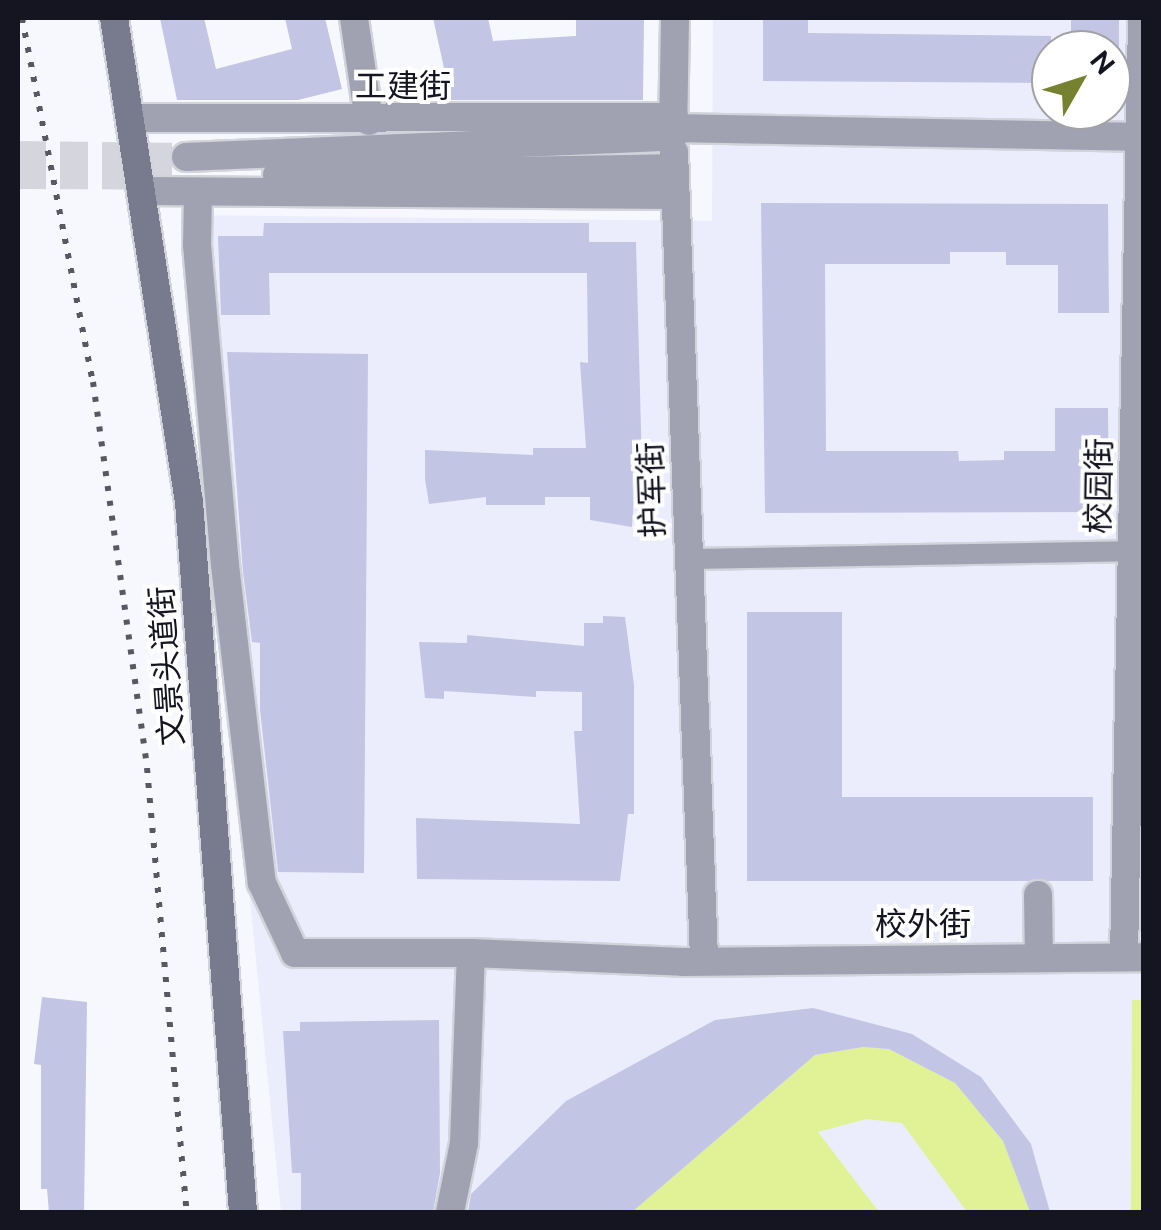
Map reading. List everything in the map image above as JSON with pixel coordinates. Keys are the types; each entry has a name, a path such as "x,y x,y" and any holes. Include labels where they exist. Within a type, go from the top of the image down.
{"main road":[{"name":"文景头道街","path":"114,18 144,191 188,502 243,1212"}],"street":[{"path":"354,18 369,121"},
{"name":"护军街","path":"675,18 674,149 704,960"},
{"name":"校园街","path":"1134,957 1142,18"},
{"name":"工建街","path":"132,118 369,121 674,149"},
{"name":"工建街","path":"144,191 190,175 674,149 1142,138"},
{"name":"工建街","path":"190,175 674,149"},
{"name":"校外街","path":"190,175 224,546 262,883 295,953 471,953 704,960 1134,957"},
{"path":"689,559 1138,551"},
{"path":"1038,895 1039,958"},
{"path":"450,1212 464,1143 471,953"}],"shaded area":[{"path":"713,18 1143,18 1143,1212 281,1212 182,215 712,221"}],"green space":[{"path":"1132,1000 1143,1000 1143,1212 1131,1212"},
{"path":"863,1047 889,1049 955,1083 1003,1141 1030,1212 967,1212 902,1123 866,1119 818,1132 879,1212 632,1212 815,1055"}],"building":[{"path":"160,18 204,18 216,69 292,49 285,18 325,18 342,89 298,100 177,100"},
{"path":"433,18 488,18 493,41 576,36 576,18 644,18 643,100 451,100"},
{"path":"763,18 808,18 808,33 1031,36 1031,83 763,81"},
{"path":"1071,18 1119,18 1119,30 1071,30"},
{"path":"761,203 1108,204 1109,313 1058,313 1058,265 1006,265 1006,252 950,252 950,264 825,264 826,451 958,451 959,461 1004,460 1004,451 1055,451 1055,408 1108,408 1109,512 765,513"},
{"path":"264,223 589,223 589,242 636,242 642,467 636,467 632,527 590,520 590,497 545,497 545,505 486,505 486,497 429,504 425,450 533,455 533,448 586,448 580,362 588,363 587,273 269,273 270,315 221,315 218,236 263,236"},
{"path":"227,352 368,354 364,873 278,872 260,710 260,643 252,642 243,572"},
{"path":"747,612 842,612 842,797 1093,797 1093,881 747,881"},
{"path":"603,616 625,617 634,685 634,814 628,814 620,881 417,879 416,818 580,824 574,731 582,731 582,692 536,691 536,697 444,691 444,699 425,698 419,642 467,643 467,635 584,646 584,623 603,623"},
{"path":"42,997 87,1002 84,1212 49,1212 47,1189 41,1189 41,1065 34,1064"},
{"path":"813,1008 912,1034 981,1077 1031,1144 1050,1212 1030,1212 1003,1141 955,1083 889,1049 863,1047 815,1055 632,1212 468,1212 471,1194 566,1101 715,1020"},
{"path":"439,1020 440,1173 433,1212 301,1212 301,1173 292,1173 283,1031 300,1031 300,1022"}],"tunnel":[{"path":"18,155 186,157"},
{"path":"18,175 185,176"}],"railway":[{"path":"22,18 93,382 147,768 187,1212"}]}
